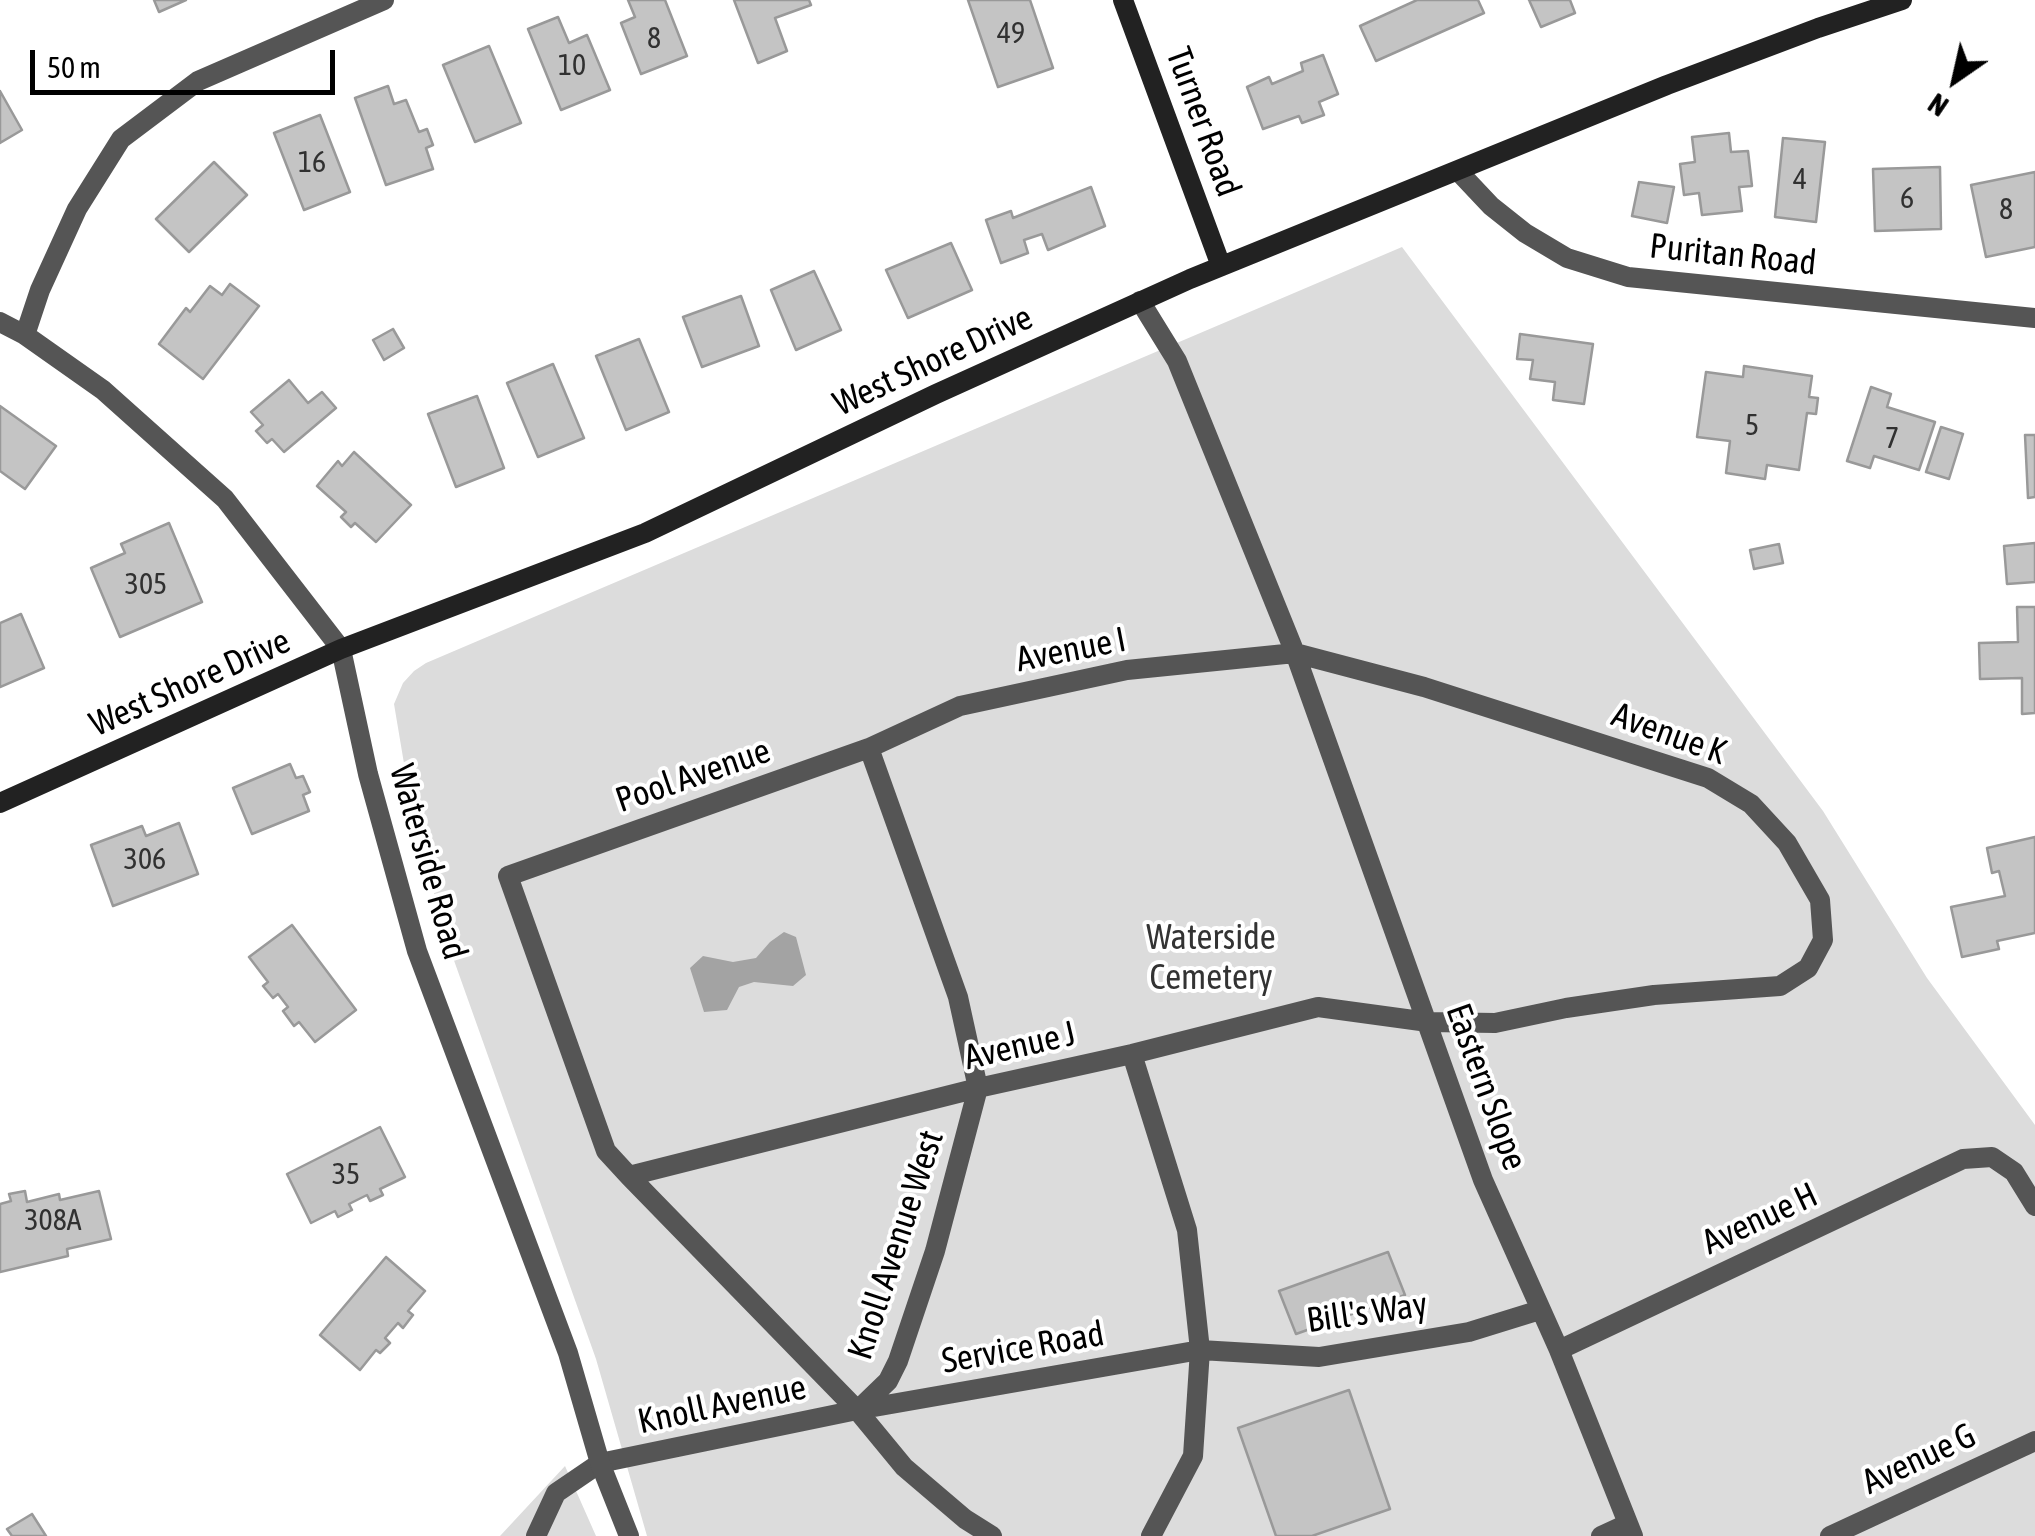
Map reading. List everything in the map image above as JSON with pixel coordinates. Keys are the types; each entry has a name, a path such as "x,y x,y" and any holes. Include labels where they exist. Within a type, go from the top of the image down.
{"street":[{"path":"25,335 40,290 77,209 121,139 198,80 384,0"},
{"name":"Turner Road","path":"1124,0 1221,266"},
{"name":"West Shore Drive","path":"0,803 341,650 644,534 936,394 1221,266 1668,85 1902,0"},
{"name":"Puritan Road","path":"1458,171 1490,206 1526,234 1567,258 1628,277 2035,318"},
{"path":"1140,301 1177,361 1295,653"},
{"name":"Waterside Road","path":"0,322 103,390 225,499 341,650 368,774 417,952 568,1353 600,1463 629,1536"},
{"name":"Avenue I","path":"868,748 960,706 1128,670 1295,653"},
{"name":"Eastern Slope","path":"1295,653 1483,1180 1559,1350 1630,1530"},
{"name":"Avenue K","path":"1295,653 1424,687 1708,778 1751,804 1787,843 1820,900 1823,940 1808,968 1780,986 1654,995 1495,1023 1428,1022"},
{"path":"868,748 958,997 978,1088"},
{"name":"Pool Avenue","path":"629,1176 606,1151 508,876 868,748"},
{"name":"Avenue J","path":"629,1176 1318,1007 1428,1022"},
{"path":"1132,1054 1187,1230 1200,1350 1193,1456 1151,1536"},
{"name":"Knoll Avenue West","path":"857,1410 888,1381 898,1361 934,1251 978,1088"},
{"name":"Avenue H","path":"1559,1350 1963,1159 1992,1157 2014,1172 2035,1206"},
{"path":"629,1176 857,1410 904,1467 965,1519 992,1536"},
{"name":"Bill's Way","path":"1200,1350 1319,1358 1469,1332 1540,1310"},
{"name":"Service Road","path":"857,1410 1200,1350"},
{"name":"Knoll Avenue","path":"600,1463 857,1410"},
{"name":"Avenue G","path":"1830,1536 2035,1441"},
{"path":"536,1536 556,1493 600,1463"},
{"path":"1601,1536 1630,1530"}],"green space":[{"name":"Waterside Cemetery","path":"1402,247 1823,811 1927,978 2035,1125 2035,1536 647,1536 596,1359 446,938 412,811 394,704 403,683 426,663"},
{"path":"565,1466 596,1536 500,1536"}],"shaded area":[{"path":"784,932 796,937 806,975 793,986 754,982 739,987 727,1010 704,1012 690,968 703,956 733,962 756,958"}],"building":[{"path":"154,0 186,0 159,12"},
{"path":"628,0 665,0 687,56 641,74 621,23 635,17"},
{"path":"734,0 809,0 811,5 775,18 787,51 758,63"},
{"path":"968,0 1030,0 1053,68 998,87"},
{"path":"1417,0 1478,0 1484,13 1376,61 1360,26"},
{"path":"1529,0 1570,0 1575,13 1541,27"},
{"path":"558,17 569,43 587,35 610,90 561,110 528,29"},
{"path":"489,46 521,123 475,142 443,65"},
{"path":"1323,55 1338,94 1319,102 1324,115 1302,123 1299,116 1263,129 1247,87 1269,77 1272,84 1303,71 1301,63"},
{"path":"388,86 394,104 406,100 419,132 427,129 433,145 426,148 433,169 386,185 355,98"},
{"path":"0,91 22,130 0,143"},
{"path":"320,115 350,192 304,210 274,133"},
{"path":"1729,133 1731,152 1748,151 1752,186 1739,187 1742,211 1702,215 1699,193 1684,195 1680,164 1695,162 1692,137"},
{"path":"1783,138 1825,142 1816,222 1775,217"},
{"path":"214,162 247,195 189,252 156,219"},
{"path":"1940,167 1941,229 1875,231 1873,169"},
{"path":"2035,172 2035,247 1986,257 1971,185"},
{"path":"1639,182 1674,187 1667,223 1632,216"},
{"path":"1091,187 1105,226 1048,250 1042,234 1024,240 1028,253 1001,263 986,220 1011,211 1013,218"},
{"path":"951,243 972,290 908,318 886,270"},
{"path":"814,271 841,330 796,350 771,290"},
{"path":"230,284 259,306 203,379 159,344 186,308 190,312 210,286 222,295"},
{"path":"741,296 759,346 702,367 683,317"},
{"path":"393,329 404,348 384,360 373,340"},
{"path":"1520,334 1593,344 1584,404 1553,400 1555,382 1530,379 1533,360 1517,359"},
{"path":"639,339 669,412 626,430 596,356"},
{"path":"553,364 584,438 538,457 507,383"},
{"path":"1744,366 1812,376 1809,397 1818,398 1816,414 1807,413 1799,470 1767,465 1765,479 1726,473 1730,441 1697,437 1706,372 1743,377"},
{"path":"289,380 308,403 322,392 336,408 284,452 272,439 267,443 256,431 263,425 251,412"},
{"path":"1871,387 1891,394 1887,407 1935,422 1919,470 1874,456 1870,468 1847,461"},
{"path":"477,396 504,468 456,487 428,414"},
{"path":"0,406 56,446 25,489 0,471"},
{"path":"1941,427 1963,434 1949,479 1926,472"},
{"path":"2025,435 2035,435 2035,497 2028,498"},
{"path":"354,452 411,505 376,542 355,523 351,527 341,517 346,512 317,486 338,461 342,466"},
{"path":"169,523 202,602 120,637 91,568 125,553 121,544"},
{"path":"2035,543 2035,582 2007,584 2004,546"},
{"path":"1779,544 1783,563 1754,569 1750,550"},
{"path":"2017,607 2035,607 2035,713 2022,714 2022,678 1980,679 1979,643 2018,642"},
{"path":"21,614 44,668 0,687 0,623"},
{"path":"290,764 296,778 303,776 310,792 303,795 309,811 252,834 233,788"},
{"path":"179,823 198,874 113,906 91,845 142,826 146,836"},
{"path":"2035,837 2035,933 1997,941 1999,949 1962,957 1951,907 2005,896 1999,871 1992,873 1987,848"},
{"path":"292,925 356,1010 315,1042 299,1022 294,1026 283,1011 288,1007 278,994 273,998 263,986 268,982 249,957"},
{"path":"380,1127 405,1177 380,1189 383,1195 370,1201 367,1195 349,1204 352,1210 338,1217 335,1211 311,1223 287,1174"},
{"path":"25,1191 27,1202 59,1194 60,1200 99,1191 111,1239 67,1249 68,1256 0,1272 0,1204 11,1201 9,1194"},
{"path":"1388,1252 1405,1295 1296,1334 1279,1291"},
{"path":"386,1257 425,1291 408,1311 413,1315 403,1328 398,1323 385,1338 390,1343 380,1353 376,1350 360,1370 320,1335"},
{"path":"1349,1390 1390,1509 1312,1536 1276,1536 1238,1428"},
{"path":"32,1514 46,1536 12,1536 7,1529"}]}
